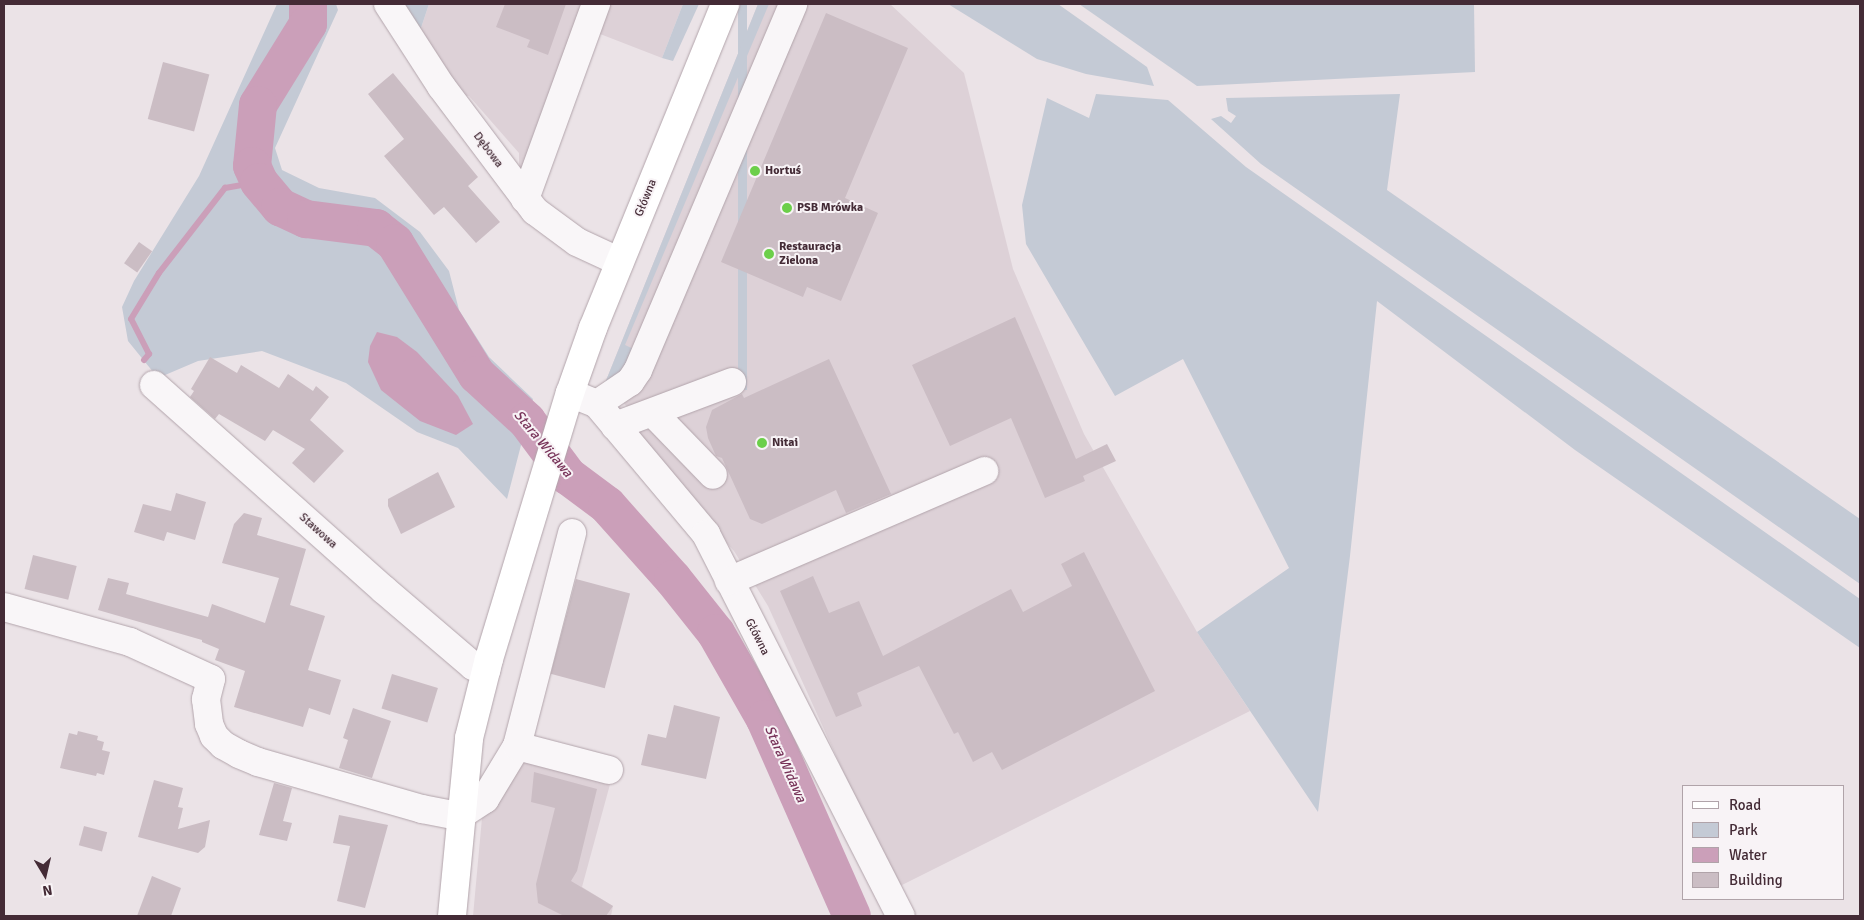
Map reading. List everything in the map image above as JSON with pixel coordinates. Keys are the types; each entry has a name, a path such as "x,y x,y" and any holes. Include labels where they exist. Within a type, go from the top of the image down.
{"main road":[{"name":"Główna","path":"452,916 459,816 469,738 487,665 570,393 620,262 725,4"}],"street":[{"name":"Dębowa","path":"388,4 441,86 525,199 577,242 620,262"},
{"path":"525,199 596,4"},
{"path":"597,404 630,382 638,370 793,4"},
{"path":"615,426 732,382"},
{"name":"Stawowa","path":"154,385 391,596 473,666 487,665"},
{"name":"Główna","path":"570,393 597,404 706,534 901,916"},
{"path":"653,413 713,475"},
{"path":"729,580 984,470"},
{"path":"4,607 130,642 211,679 206,699 209,724 223,745 239,754 258,762 413,807 459,816 485,799 518,746 572,533"},
{"path":"518,746 609,770"}],"shaded area":[{"path":"429,4 683,4 662,58 595,32 522,174 519,172 519,153 469,96 461,95 419,34"},
{"path":"758,4 890,4 964,73 1013,269 1084,434 1197,632 1250,711 896,888 768,606 734,551 638,446 631,411 605,383"},
{"path":"528,758 612,777 582,887 613,906 611,916 473,916 482,818"}],"green space":[{"path":"277,4 336,4 338,10 275,148 282,170 319,188 375,198 420,232 449,271 459,310 489,357 533,399 507,499 458,448 417,432 346,383 262,351 198,361 158,378 128,341 122,307 134,281 199,176"},
{"path":"401,4 429,4 419,34"},
{"path":"683,4 699,4 673,61 662,58"},
{"path":"738,4 747,4 747,390 738,390"},
{"path":"758,4 769,4 625,345 638,351 629,369 605,383"},
{"path":"948,4 1058,4 1147,67 1154,86 1086,74 1037,59"},
{"path":"1079,4 1474,4 1475,72 1197,86"},
{"path":"1096,94 1168,100 1246,167 1860,599 1860,648 1575,450 1377,301 1350,556 1318,812 1197,632 1289,568 1183,359 1115,396 1026,244 1022,205 1047,98 1089,118"},
{"path":"1400,94 1387,190 1860,519 1860,584 1261,164 1211,119 1221,116 1231,123 1236,116 1228,111 1226,98"}],"water":[{"path":"377,332 397,337 417,352 458,396 473,424 456,435 420,421 381,390 368,362 370,346"}],"building":[{"path":"505,4 566,4 548,55 527,47 530,40 496,27"},
{"path":"826,13 908,48 845,198 878,213 841,301 807,287 803,297 721,262"},
{"path":"163,62 209,74 194,131 148,119"},
{"path":"393,73 478,177 468,186 500,222 476,243 444,207 434,215 384,156 404,139 368,94"},
{"path":"139,242 152,251 137,272 124,263"},
{"path":"1015,317 1076,459 1107,444 1116,461 1083,476 1085,481 1045,498 1011,418 950,446 912,365"},
{"path":"210,357 237,373 241,365 279,388 288,374 313,391 316,386 329,397 310,420 344,451 314,483 292,463 305,449 273,430 265,441 219,414 215,419 190,397 194,391 191,389"},
{"name":"Nitai","path":"829,359 891,494 846,513 836,490 762,524 750,519 722,458 716,456 708,438 706,427 712,410 742,394 744,398"},
{"path":"438,472 455,507 401,534 388,506 388,499"},
{"path":"176,493 206,502 195,540 167,532 164,541 134,532 143,504 171,511"},
{"path":"244,513 262,518 257,535 306,549 290,605 325,616 308,670 341,680 330,715 309,708 303,727 234,707 245,671 215,660 219,649 202,642 202,640 98,610 108,578 129,583 126,594 208,617 212,604 265,623 279,578 222,563 234,524"},
{"path":"1084,552 1155,691 1002,770 992,752 973,762 958,732 954,734 919,666 857,693 862,706 836,717 780,591 813,576 829,613 859,601 883,656 1011,589 1023,612 1072,586 1061,564"},
{"path":"33,555 77,566 68,600 25,589"},
{"path":"576,579 630,593 605,688 551,674"},
{"path":"392,674 438,688 427,722 381,708"},
{"path":"674,705 720,717 706,779 641,765 648,734 666,738"},
{"path":"353,708 391,721 372,778 339,768 348,740 343,738"},
{"path":"78,731 98,736 97,740 104,742 102,750 110,752 104,775 97,773 96,776 60,768 69,733 77,735"},
{"path":"534,772 597,789 577,871 571,881 613,906 606,916 564,916 538,903 536,884 555,808 531,802"},
{"path":"154,780 183,788 178,807 183,808 178,829 210,820 205,847 198,853 138,837"},
{"path":"274,783 292,788 283,821 292,823 287,841 259,835"},
{"path":"339,815 388,825 365,908 337,901 350,846 333,843"},
{"path":"84,826 107,832 102,852 79,845"},
{"path":"152,876 181,888 171,916 137,916"}],"waterway":[{"name":"Stara Widawa","path":"308,4 308,24 258,105 252,166 259,182 280,207 306,219 376,228 395,243 477,375 527,421 568,476 607,505 673,579 716,633 765,719 852,916"},
{"path":"144,360 149,354 131,319 159,273 225,188 259,182"}],"place":[{"name":"Hortuś","path":"755,171"},
{"name":"PSB Mrówka","path":"787,208"},
{"name":"Restauracja Zielona","path":"769,254"},
{"name":"Nitai","path":"762,443"}]}
